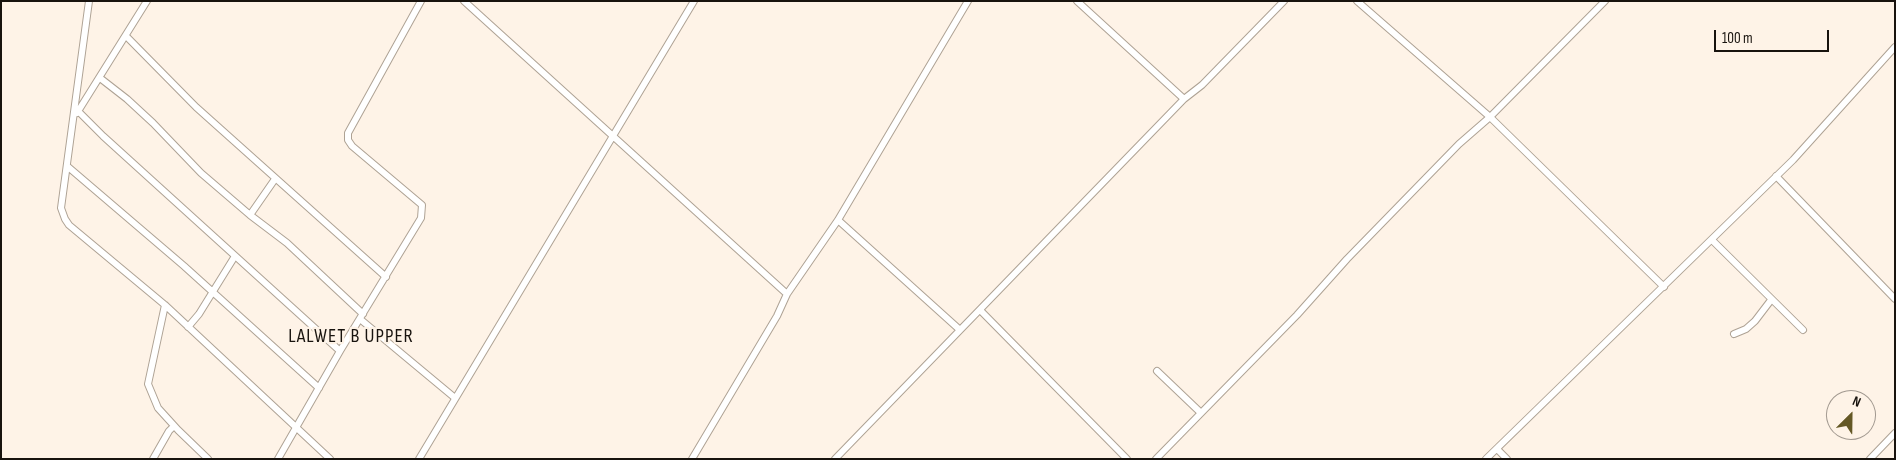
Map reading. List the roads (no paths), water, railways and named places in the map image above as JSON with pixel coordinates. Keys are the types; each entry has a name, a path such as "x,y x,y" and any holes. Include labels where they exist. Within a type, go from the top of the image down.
{"street":[{"path":"89,1 61,208 69,225 165,306 330,459"},
{"path":"73,118 79,112 147,1"},
{"path":"278,459 421,218 422,205 352,146 348,140 348,134 421,1"},
{"path":"464,1 787,294"},
{"path":"419,459 694,1"},
{"path":"692,459 777,316 787,294 838,220 968,1"},
{"path":"1077,1 1184,99"},
{"path":"835,459 1184,99 1202,85 1284,1"},
{"path":"1357,1 1490,117 1664,287"},
{"path":"1156,459 1452,151 1490,117 1605,1"},
{"path":"126,36 196,107 386,277"},
{"path":"1486,459 1776,176 1895,47"},
{"path":"100,78 153,123 201,173 250,215 287,243 362,316 455,398"},
{"path":"79,112 340,352"},
{"path":"67,166 157,242 319,388"},
{"path":"1776,176 1895,299"},
{"path":"250,215 275,179"},
{"path":"838,220 960,330"},
{"path":"1712,240 1803,330"},
{"path":"188,327 199,314 235,256"},
{"path":"1734,334 1746,329 1771,300"},
{"path":"165,306 148,384 158,408 208,459"},
{"path":"980,310 1126,459"},
{"path":"1157,371 1201,413"},
{"path":"153,459 169,431 174,426"},
{"path":"1870,459 1895,433"},
{"path":"1497,449 1507,459"}],"district":[{"name":"LALWET B UPPER","path":"351,337"}]}
